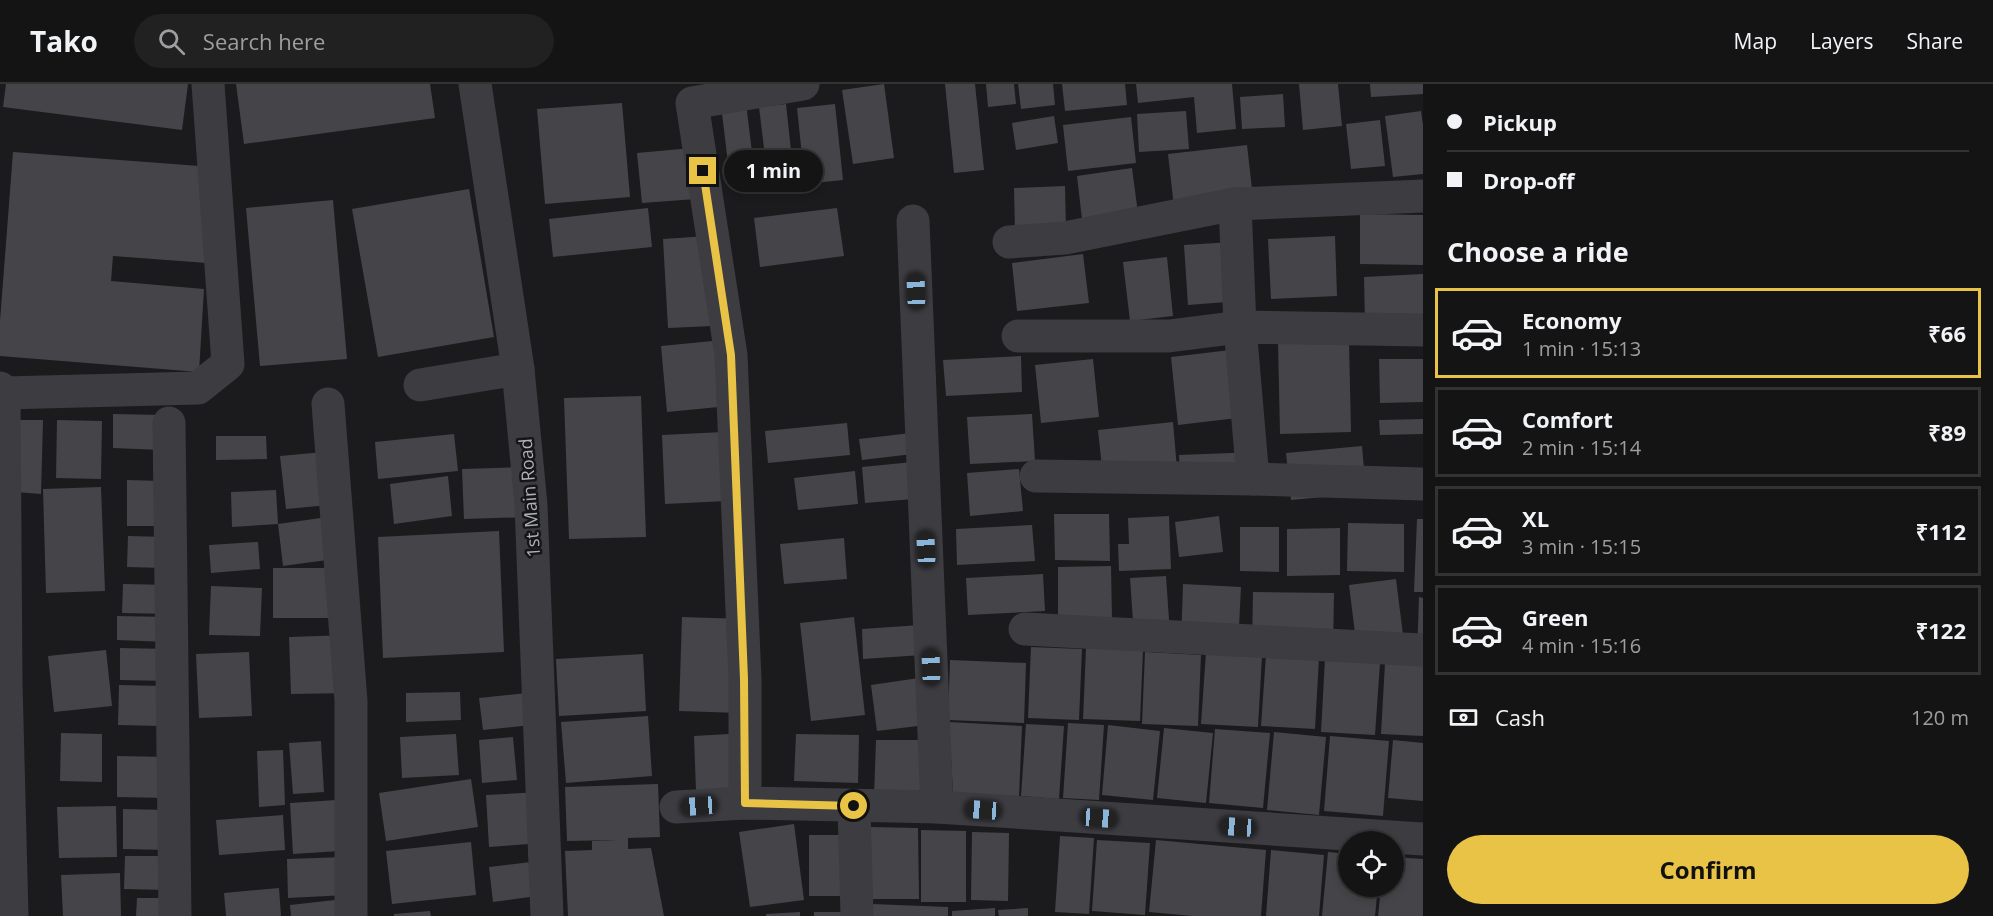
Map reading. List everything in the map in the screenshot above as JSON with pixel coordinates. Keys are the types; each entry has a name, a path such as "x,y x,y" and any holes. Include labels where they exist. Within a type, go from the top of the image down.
{"street":[{"path":"12,916 2,391 198,388 228,364 208,84"},
{"name":"1st Main Road","path":"475,84 518,369 531,505 547,916"},
{"path":"745,803 744,679 731,355 692,103 803,84"},
{"path":"1009,242 1065,238 1235,204 1423,196"},
{"path":"1235,204 1240,327 1253,479"},
{"path":"913,221 937,807"},
{"path":"1018,336 1169,336 1240,327 1423,330"},
{"path":"420,385 518,369"},
{"path":"328,404 351,701 351,916"},
{"path":"169,423 176,916"},
{"path":"1036,476 1423,484"},
{"path":"1025,629 1423,650"},
{"path":"676,807 745,803 937,807 1423,839"},
{"path":"854,806 857,916"}],"building":[{"path":"6,84 188,84 182,130 3,107"},
{"path":"236,84 430,84 435,118 244,144"},
{"path":"884,84 894,158 853,164 842,90"},
{"path":"945,84 975,84 984,170 954,173"},
{"path":"986,84 1014,84 1016,104 988,107"},
{"path":"1018,84 1053,84 1055,105 1021,109"},
{"path":"1062,84 1125,84 1127,105 1065,111"},
{"path":"1136,84 1232,84 1236,129 1197,133 1194,97 1138,103"},
{"path":"1299,84 1338,84 1342,126 1303,130"},
{"path":"1370,84 1423,84 1423,94 1371,97"},
{"path":"1283,94 1285,127 1242,129 1240,97"},
{"path":"622,103 630,197 545,204 537,109"},
{"path":"746,103 755,177 730,180 721,105"},
{"path":"786,104 794,178 768,181 759,107"},
{"path":"835,104 843,180 805,184 797,108"},
{"path":"1186,111 1189,149 1139,152 1137,114"},
{"path":"1421,111 1423,174 1393,177 1385,116"},
{"path":"1054,116 1058,143 1016,150 1012,123"},
{"path":"1131,117 1136,163 1068,171 1063,125"},
{"path":"1380,120 1385,166 1351,169 1346,124"},
{"path":"1247,145 1253,198 1174,207 1168,154"},
{"path":"692,148 696,199 642,203 637,153"},
{"path":"13,152 213,167 207,263 113,256 111,281 204,289 199,372 0,356 0,321"},
{"path":"1132,168 1139,221 1083,228 1077,176"},
{"path":"1065,186 1066,230 1015,232 1014,188"},
{"path":"469,189 494,337 378,357 352,209"},
{"path":"333,200 347,359 260,366 246,208"},
{"path":"648,208 652,247 553,257 549,219"},
{"path":"837,208 844,256 760,267 754,218"},
{"path":"1360,214 1423,215 1423,265 1360,264"},
{"path":"707,236 712,326 668,328 663,239"},
{"path":"1335,236 1337,296 1271,299 1268,239"},
{"path":"1248,241 1252,300 1188,305 1184,245"},
{"path":"1083,254 1089,303 1017,311 1012,263"},
{"path":"1167,257 1173,316 1130,321 1123,262"},
{"path":"1423,274 1423,322 1365,324 1364,277"},
{"path":"723,340 729,406 667,412 661,346"},
{"path":"1349,341 1351,432 1280,434 1278,342"},
{"path":"1239,349 1246,417 1178,425 1171,357"},
{"path":"1021,356 1022,392 946,396 943,360"},
{"path":"1093,359 1099,417 1041,423 1035,365"},
{"path":"1379,359 1423,359 1423,402 1380,403"},
{"path":"641,396 646,537 569,539 564,398"},
{"path":"113,414 162,415 162,450 113,448"},
{"path":"1032,414 1035,461 970,464 967,417"},
{"path":"1423,419 1423,434 1380,435 1379,420"},
{"path":"15,420 43,420 41,494 16,492"},
{"path":"57,420 102,421 101,479 56,478"},
{"path":"1173,422 1177,469 1103,477 1098,430"},
{"path":"847,423 850,455 768,463 765,431"},
{"path":"723,432 727,501 665,504 662,435"},
{"path":"911,433 913,454 862,460 859,439"},
{"path":"454,434 458,471 378,479 375,442"},
{"path":"216,436 266,436 267,459 216,460"},
{"path":"1362,446 1366,493 1291,500 1286,453"},
{"path":"335,451 340,504 286,509 280,456"},
{"path":"1257,452 1181,492 1179,455"},
{"path":"923,461 926,498 865,503 862,467"},
{"path":"527,467 529,517 464,519 462,469"},
{"path":"1019,469 1023,511 970,516 967,473"},
{"path":"855,471 858,504 798,510 794,478"},
{"path":"448,476 452,516 394,524 390,484"},
{"path":"127,480 162,481 161,526 127,526"},
{"path":"101,487 105,591 46,593 43,489"},
{"path":"276,490 278,524 232,527 231,492"},
{"path":"1054,514 1109,514 1110,561 1055,560"},
{"path":"335,516 342,558 283,566 278,524"},
{"path":"1169,516 1171,569 1119,571 1118,544 1129,544 1128,518"},
{"path":"1219,516 1223,552 1179,557 1175,522"},
{"path":"1417,519 1423,519 1423,592 1414,592"},
{"path":"1348,523 1404,524 1404,572 1347,571"},
{"path":"1032,525 1035,561 957,565 956,529"},
{"path":"1240,527 1279,527 1279,572 1240,571"},
{"path":"1340,528 1340,575 1287,576 1287,529"},
{"path":"499,531 504,652 383,658 378,537"},
{"path":"128,536 166,537 165,568 127,567"},
{"path":"844,538 847,579 784,584 780,544"},
{"path":"258,542 260,569 211,573 209,545"},
{"path":"1111,566 1112,620 1058,621 1058,567"},
{"path":"273,568 344,568 343,618 273,618"},
{"path":"1043,574 1045,611 968,615 966,578"},
{"path":"1166,576 1170,634 1134,636 1130,578"},
{"path":"1396,579 1404,643 1357,649 1349,585"},
{"path":"123,584 170,585 169,614 122,613"},
{"path":"1183,584 1241,587 1238,647 1181,645"},
{"path":"211,586 262,588 260,636 209,635"},
{"path":"1253,592 1334,593 1333,650 1252,649"},
{"path":"1419,597 1423,598 1423,656 1417,656"},
{"path":"117,616 168,617 168,642 117,640"},
{"path":"682,617 744,619 740,713 679,711"},
{"path":"854,617 865,715 811,721 800,623"},
{"path":"935,624 937,654 863,659 862,629"},
{"path":"349,635 351,693 291,694 289,637"},
{"path":"1031,647 1082,649 1079,720 1028,718"},
{"path":"120,648 169,649 168,681 120,680"},
{"path":"1086,648 1143,650 1140,721 1083,719"},
{"path":"106,650 112,706 54,712 48,656"},
{"path":"249,652 252,716 199,718 196,654"},
{"path":"1145,652 1201,655 1198,726 1142,724"},
{"path":"1206,652 1262,656 1258,727 1201,724"},
{"path":"643,654 646,711 559,716 556,659"},
{"path":"1266,655 1319,658 1315,729 1261,726"},
{"path":"1325,659 1380,663 1375,735 1321,732"},
{"path":"950,660 1026,663 1024,723 948,720"},
{"path":"1385,663 1423,666 1423,736 1381,734"},
{"path":"919,678 926,725 877,731 871,685"},
{"path":"119,685 162,686 161,726 118,725"},
{"path":"546,691 550,723 483,730 479,698"},
{"path":"460,692 461,720 406,722 406,693"},
{"path":"648,716 652,776 566,783 561,722"},
{"path":"949,722 1022,726 1019,797 953,793"},
{"path":"1068,723 1104,725 1099,800 1063,798"},
{"path":"1026,724 1064,726 1059,799 1021,796"},
{"path":"1108,725 1160,731 1153,800 1102,795"},
{"path":"1164,728 1213,733 1206,803 1157,798"},
{"path":"1215,729 1270,733 1263,808 1209,803"},
{"path":"1274,732 1326,737 1319,815 1267,810"},
{"path":"61,733 102,734 102,782 60,781"},
{"path":"746,733 748,789 696,791 694,736"},
{"path":"456,734 459,775 402,778 400,737"},
{"path":"796,734 859,735 858,783 794,781"},
{"path":"1330,736 1389,741 1383,816 1324,811"},
{"path":"513,737 517,780 482,783 479,740"},
{"path":"876,740 934,740 933,798 874,797"},
{"path":"1393,740 1423,743 1423,801 1388,798"},
{"path":"321,741 324,792 293,794 289,743"},
{"path":"283,750 285,805 259,807 257,751"},
{"path":"117,756 170,757 169,798 117,797"},
{"path":"471,779 478,827 386,841 379,793"},
{"path":"658,784 660,837 628,838 628,849 651,848 664,916 568,916 565,851 592,850 592,841 618,840 567,841 565,787"},
{"path":"542,792 544,843 489,847 486,795"},
{"path":"352,799 356,850 293,854 290,803"},
{"path":"116,806 117,857 59,858 57,807"},
{"path":"123,809 169,810 168,850 123,849"},
{"path":"283,815 285,850 219,855 216,820"},
{"path":"794,824 804,900 750,907 739,832"},
{"path":"870,827 918,828 919,899 870,899"},
{"path":"921,830 966,831 966,902 921,902"},
{"path":"972,832 1009,833 1008,901 971,900"},
{"path":"809,835 855,835 854,896 809,896"},
{"path":"1060,836 1094,838 1089,914 1055,912"},
{"path":"1097,840 1150,843 1145,915 1092,911"},
{"path":"1156,840 1266,850 1261,916 1193,916 1149,912"},
{"path":"471,842 476,895 392,904 386,851"},
{"path":"1271,850 1324,855 1319,916 1266,916"},
{"path":"1328,852 1338,853 1338,897 1377,897 1375,916 1322,916"},
{"path":"125,856 169,856 168,890 124,889"},
{"path":"345,857 347,895 288,898 287,859"},
{"path":"1404,858 1423,859 1423,916 1378,916 1380,897 1404,897"},
{"path":"548,860 552,894 493,902 489,867"},
{"path":"120,873 121,916 63,916 61,875"},
{"path":"279,888 281,916 226,916 224,893"},
{"path":"137,898 170,898 169,916 136,916"},
{"path":"353,898 354,916 291,916 290,905"},
{"path":"872,904 948,907 948,916 873,916"},
{"path":"995,908 995,916 952,916 952,911"},
{"path":"1028,908 1028,916 999,916 998,910"},
{"path":"430,911 431,916 394,916 394,914"},
{"path":"800,912 800,916 766,916 766,914"},
{"path":"814,912 852,912 852,916 814,916"}],"route":[{"path":"703,171 731,355 744,679 745,803 854,806"}]}
